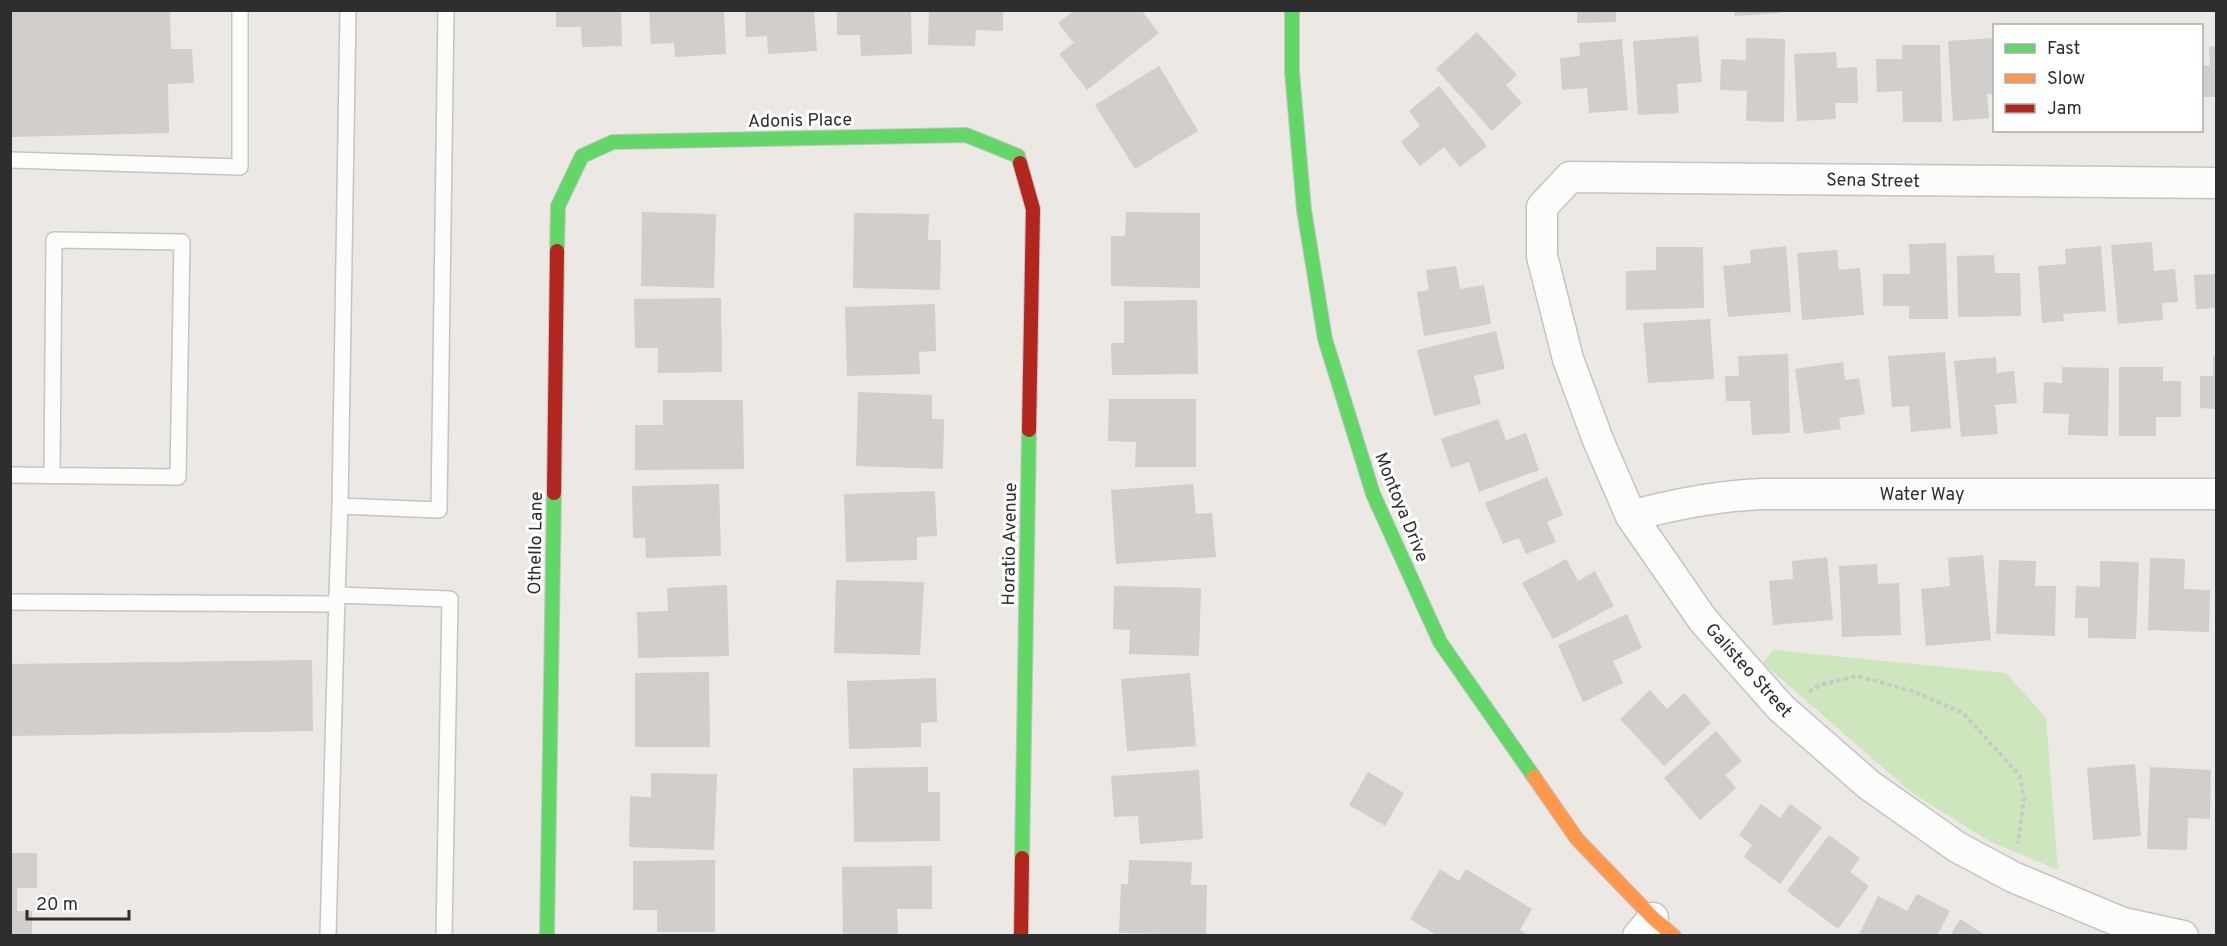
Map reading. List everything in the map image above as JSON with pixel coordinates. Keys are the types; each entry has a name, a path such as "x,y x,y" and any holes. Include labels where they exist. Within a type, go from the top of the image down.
{"street":[{"name":"Montoya Drive","path":"1292,10 1292,72 1304,210 1325,339 1373,494 1440,642 1577,839 1655,930"},
{"name":"Adonis Place","path":"582,156 613,142 966,135 1018,156"},
{"name":"Othello Lane","path":"548,936 558,207 582,156"},
{"name":"Horatio Avenue","path":"1018,156 1033,209 1021,936"},
{"name":"Sena Street","path":"1542,207 1570,177 2217,183"},
{"name":"Galisteo Street","path":"1542,207 1542,256 1568,359 1598,440 1631,516 1703,620 1781,708 1869,784 1957,847 2013,877 2123,923 2184,936"},
{"name":"Water Way","path":"1631,516 1672,504 1717,496 1761,494 2217,494"}],"lane":[{"path":"10,160 240,167 240,10"},
{"path":"328,936 340,506 348,10"},
{"path":"340,506 440,510 446,10"},
{"path":"10,475 178,477 182,242 54,240 52,475"},
{"path":"10,602 450,599 444,936"}],"path":[{"path":"1806,693 1820,685 1857,676 1912,691 1964,714 2020,776 2024,798 2018,847"}],"green space":[{"path":"1773,650 2006,673 2046,718 2058,870 1989,841 1912,793 1763,663"}],"building":[{"path":"10,10 170,10 171,49 192,49 194,83 168,84 169,133 10,137"},
{"path":"556,10 621,10 622,46 582,47 581,27 556,27"},
{"path":"649,10 724,10 726,54 675,57 674,43 651,44"},
{"path":"745,10 814,10 817,51 768,54 767,36 746,37"},
{"path":"837,10 911,10 912,54 861,56 860,35 837,35"},
{"path":"929,10 1003,10 1003,31 976,30 975,46 928,45"},
{"path":"1075,10 1141,10 1159,33 1087,90 1059,54 1074,43 1058,23"},
{"path":"1577,10 1616,10 1616,22 1577,23"},
{"path":"1734,10 1780,10 1780,13 1735,16"},
{"path":"1477,32 1517,75 1506,85 1522,103 1492,131 1436,69"},
{"path":"1698,36 1702,82 1677,84 1679,113 1638,115 1633,41"},
{"path":"1746,38 1785,39 1784,122 1746,121 1747,91 1720,90 1721,59 1746,60"},
{"path":"1993,38 1993,94 1987,94 1989,118 1953,121 1948,41"},
{"path":"1622,39 1628,110 1589,113 1587,88 1562,90 1560,58 1580,56 1579,43"},
{"path":"1902,45 1940,45 1942,122 1903,122 1902,91 1877,92 1876,59 1902,59"},
{"path":"2216,46 2216,97 2203,97 2203,66 2210,65 2209,47"},
{"path":"1836,52 1837,68 1857,67 1858,103 1835,103 1836,119 1797,121 1794,54"},
{"path":"1159,66 1198,131 1135,169 1095,105"},
{"path":"1439,86 1487,146 1460,167 1444,147 1420,166 1401,142 1420,126 1409,111"},
{"path":"642,212 716,214 714,288 641,286"},
{"path":"1126,212 1200,213 1200,288 1111,286 1111,236 1125,236"},
{"path":"854,213 929,214 928,240 941,240 940,290 853,288"},
{"path":"2152,242 2154,271 2175,269 2178,302 2162,303 2163,320 2118,324 2111,245"},
{"path":"1946,243 1948,319 1909,319 1909,306 1883,306 1883,274 1910,274 1909,244"},
{"path":"1786,246 1791,312 1728,317 1723,266 1751,263 1750,250"},
{"path":"2101,246 2106,311 2063,314 2064,321 2042,323 2038,266 2066,264 2065,249"},
{"path":"1656,247 1703,247 1704,308 1626,310 1626,271 1656,270"},
{"path":"1837,250 1839,270 1860,268 1864,315 1802,320 1797,253"},
{"path":"1994,255 1995,273 2020,273 2021,316 1958,317 1957,256"},
{"path":"1456,266 1460,289 1484,285 1491,324 1424,336 1417,292 1429,290 1426,270"},
{"path":"2216,274 2216,308 2196,309 2194,275"},
{"path":"721,298 722,372 658,373 658,348 635,348 634,299"},
{"path":"1197,300 1198,374 1112,375 1111,343 1124,343 1124,301"},
{"path":"935,304 936,351 919,352 920,374 847,376 845,307"},
{"path":"1710,319 1714,379 1648,383 1643,323"},
{"path":"1496,331 1505,369 1474,376 1481,404 1434,416 1417,350"},
{"path":"1945,352 1951,428 1911,432 1909,406 1892,407 1888,356"},
{"path":"1788,354 1790,433 1752,435 1750,401 1726,401 1725,376 1739,376 1738,356"},
{"path":"2213,356 2216,356 2216,409 2200,408 2200,376 2213,376"},
{"path":"1996,357 1997,373 2014,371 2017,403 1995,405 1998,434 1961,437 1954,361"},
{"path":"1843,362 1845,380 1859,378 1865,414 1839,418 1841,429 1804,434 1795,369"},
{"path":"2062,367 2109,368 2108,436 2068,435 2069,414 2043,413 2044,382 2062,383"},
{"path":"2119,367 2163,367 2163,381 2181,381 2181,417 2156,417 2156,436 2119,436"},
{"path":"858,392 932,395 932,419 944,419 943,469 856,466"},
{"path":"1109,399 1196,399 1196,467 1135,467 1136,442 1108,441"},
{"path":"663,400 743,400 744,469 635,470 635,425 663,425"},
{"path":"1498,419 1506,440 1526,433 1539,470 1479,492 1469,462 1451,468 1441,439"},
{"path":"1547,477 1563,515 1547,522 1556,542 1526,554 1519,538 1503,544 1485,503"},
{"path":"719,484 721,556 646,558 645,538 633,538 632,486"},
{"path":"1193,484 1196,514 1212,513 1216,557 1116,564 1111,490"},
{"path":"935,491 937,536 917,537 917,560 846,562 844,494"},
{"path":"1983,555 1991,640 1926,646 1921,589 1950,586 1948,558"},
{"path":"1827,557 1833,620 1773,625 1769,581 1793,579 1792,561"},
{"path":"2150,558 2185,559 2184,589 2210,590 2209,632 2148,630"},
{"path":"1566,559 1578,581 1595,571 1614,606 1553,639 1522,583"},
{"path":"1999,560 2036,561 2035,586 2056,586 2055,636 1996,634"},
{"path":"2100,561 2139,562 2136,639 2088,638 2088,618 2075,618 2076,586 2100,587"},
{"path":"1877,564 1878,584 1899,583 1901,635 1842,637 1839,566"},
{"path":"836,580 924,582 920,655 834,653"},
{"path":"727,585 729,656 638,658 637,612 668,611 667,588"},
{"path":"1114,586 1201,588 1199,656 1129,654 1130,630 1113,629"},
{"path":"1627,614 1642,648 1613,661 1623,683 1583,702 1558,645"},
{"path":"312,660 313,731 10,736 10,664"},
{"path":"709,672 710,747 635,747 635,673"},
{"path":"1190,673 1196,746 1127,751 1121,679"},
{"path":"936,678 937,722 921,723 921,747 849,749 847,681"},
{"path":"1650,690 1667,709 1684,693 1711,723 1664,766 1620,719"},
{"path":"1716,731 1742,761 1725,775 1736,788 1700,820 1664,778"},
{"path":"2135,764 2141,836 2093,840 2087,768"},
{"path":"928,767 928,792 940,792 940,841 854,842 853,768"},
{"path":"2150,767 2211,770 2210,819 2188,818 2187,850 2147,849"},
{"path":"1199,770 1203,839 1140,844 1138,816 1114,817 1111,776"},
{"path":"1368,772 1404,793 1385,826 1349,805"},
{"path":"651,773 717,774 714,850 629,847 630,796 651,797"},
{"path":"1761,804 1780,818 1790,804 1822,827 1780,884 1744,857 1752,845 1739,835"},
{"path":"1829,835 1860,858 1850,872 1869,886 1838,929 1787,891"},
{"path":"10,853 37,853 37,888 17,888 17,911 32,911 32,936 10,936"},
{"path":"715,860 715,932 657,932 657,910 633,910 633,861"},
{"path":"1129,860 1192,862 1191,885 1207,885 1206,935 1119,933 1121,884 1128,884"},
{"path":"932,866 932,909 897,909 898,935 843,936 842,867"},
{"path":"1440,869 1459,881 1466,869 1532,909 1520,930 1530,936 1438,936 1410,919"},
{"path":"1917,894 1950,911 1937,936 1858,936 1878,896 1907,911"},
{"path":"1960,919 1987,936 1950,936"}],"traffic: fast":[{"path":"1292,10 1292,72 1304,210 1325,339 1373,494 1440,642 1534,777"},
{"path":"557,251 558,206 582,156 613,142 966,135 1018,156 1020,163"},
{"path":"1022,858 1029,430"},
{"path":"547,936 554,493"}],"traffic: slow":[{"path":"1534,777 1577,839 1653,918 1674,936"}],"traffic: jam":[{"path":"1020,163 1033,209 1029,430"},
{"path":"554,493 557,251"},
{"path":"1021,936 1022,858"}]}
